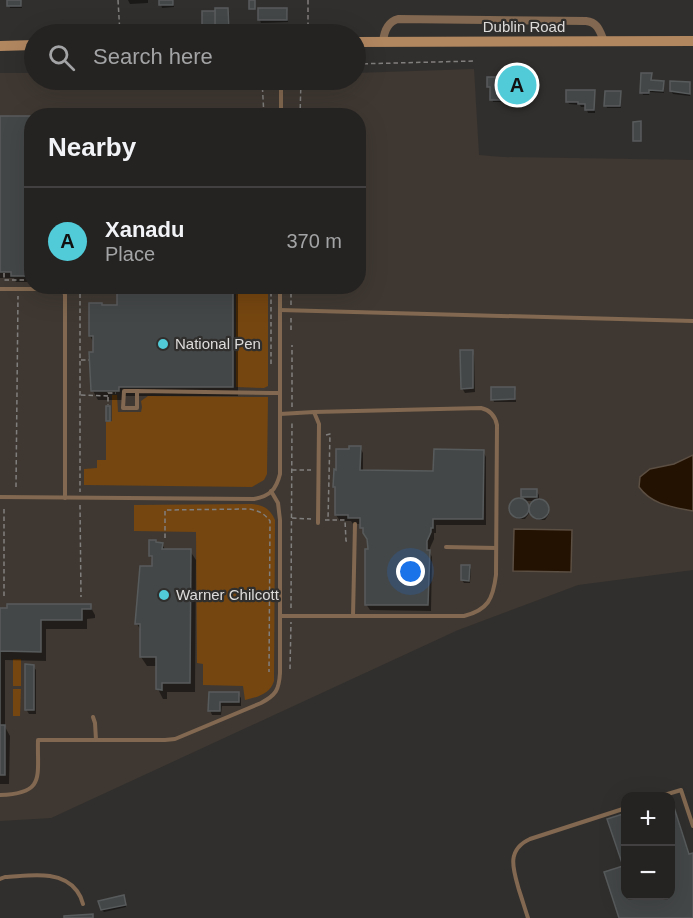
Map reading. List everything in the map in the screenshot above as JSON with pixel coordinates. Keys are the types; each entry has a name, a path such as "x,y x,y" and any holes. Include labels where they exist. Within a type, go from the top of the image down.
{"main road":[{"name":"Dublin Road","path":"366,42 693,41"},
{"path":"0,46 24,45"}],"street":[{"path":"383,42 387,27 398,19 592,21 604,41"}],"lane":[{"path":"281,90 281,108"},
{"path":"0,289 24,289"},
{"path":"65,294 65,498"},
{"path":"0,497 254,499 272,492 280,474 280,294"},
{"path":"280,310 693,321"},
{"path":"137,391 137,408 123,408 124,391 137,391 280,393"},
{"path":"280,414 481,408 492,413 497,425 496,575 494,591 484,608 464,616 280,616"},
{"path":"314,412 319,424 318,521"},
{"path":"0,795 23,792 33,787 37,781 38,740 175,739 270,698 275,693 279,685 280,520 278,503 272,492"},
{"path":"353,616 355,524"},
{"path":"446,547 496,548"},
{"path":"93,717 96,740"},
{"path":"674,792 681,790 693,826"},
{"path":"528,918 513,870 514,857 519,846 530,838 621,810"},
{"path":"0,879 50,876 64,880 77,891 83,904"}],"path":[{"path":"118,0 119,24"},
{"path":"308,0 308,24"},
{"path":"366,64 476,61"},
{"path":"263,90 264,108"},
{"path":"300,108 301,90"},
{"path":"4,273 4,280 24,279"},
{"path":"16,487 18,289"},
{"path":"80,294 81,597"},
{"path":"271,294 271,364"},
{"path":"290,669 292,345"},
{"path":"80,360 89,360"},
{"path":"108,405 108,393 124,393"},
{"path":"80,395 108,396"},
{"path":"319,435 330,435 328,520"},
{"path":"291,470 318,470"},
{"path":"4,508 4,596"},
{"path":"165,538 165,510 249,509 262,512 267,517 270,521 269,672"},
{"path":"291,518 318,521 345,520 346,541 355,541"}],"shaded area":[{"path":"474,69 479,155 693,160 693,570 578,585 458,630 51,818 0,821 0,73 24,73 24,90 366,90 366,73"},
{"path":"236,294 268,294 268,386 264,388 236,387"},
{"path":"112,395 117,395 118,412 141,412 141,401 148,396 268,397 267,474 264,480 252,487 84,485 84,469 97,468 97,460 106,460 106,422 112,421"},
{"path":"693,455 693,511 650,498 639,487 640,477 650,469 674,464"},
{"path":"252,504 266,508 275,520 274,681 266,692 245,700 243,686 203,685 203,664 197,663 196,532 134,531 134,505"},
{"path":"514,529 572,530 571,572 513,571"},
{"path":"13,659 21,659 21,686 13,686"},
{"path":"13,689 21,689 20,716 13,716"}],"building":[{"path":"7,0 21,0 21,6 7,6"},
{"path":"159,0 173,0 173,5 159,5"},
{"path":"249,0 255,0 255,9 249,9"},
{"path":"215,8 228,8 229,24 215,24"},
{"path":"258,8 287,8 287,20 258,20"},
{"path":"202,11 215,11 215,24 202,24"},
{"path":"641,73 652,73 651,80 664,81 663,91 649,90 649,93 640,93"},
{"path":"487,77 501,77 501,100 490,100"},
{"path":"509,78 523,78 524,91 518,92 519,97 510,97"},
{"path":"523,78 536,78 536,91 524,91"},
{"path":"670,81 690,82 690,94 670,91"},
{"path":"566,90 595,90 594,110 585,110 585,104 578,104 578,102 566,102"},
{"path":"605,91 621,91 620,106 604,106"},
{"path":"0,116 24,116 24,276 11,276 11,272 0,272"},
{"path":"641,121 641,141 633,141 633,122"},
{"name":"National Pen","path":"117,294 233,294 233,387 119,387 119,391 91,391 89,352 93,352 93,336 89,336 89,303 117,305"},
{"path":"460,350 473,350 473,388 461,389"},
{"path":"491,387 515,387 515,399 491,400"},
{"path":"106,406 110,406 110,421 106,421"},
{"path":"349,446 361,446 360,470 433,471 434,449 484,450 483,519 433,519 433,528 431,528 427,541 427,550 430,550 428,605 365,605 365,549 368,549 363,528 360,528 360,518 335,515 335,487 333,487 336,449 349,449"},
{"path":"521,489 537,489 537,497 521,497"},
{"path":"519,498 526,501 529,508 526,515 519,518 512,515 509,508 512,501"},
{"path":"539,499 546,502 549,509 546,516 539,519 532,516 529,509 532,502"},
{"name":"Warner Chilcott","path":"149,540 163,543 162,549 191,549 190,683 162,683 162,690 156,689 156,657 140,657 140,624 135,624 140,566 152,566 152,556 149,556"},
{"path":"461,565 470,565 469,581 461,580"},
{"path":"7,604 91,604 91,609 82,609 82,620 41,620 41,652 0,651 0,608 7,608"},
{"path":"25,664 34,665 34,710 25,710"},
{"path":"209,692 239,692 239,702 220,702 220,711 208,711"},
{"path":"0,725 5,725 5,775 0,775"},
{"path":"675,810 689,854 693,853 693,918 619,918 604,872 621,867 621,900 675,900"},
{"path":"621,815 621,860 607,819"},
{"path":"124,895 126,905 101,910 98,901"},
{"path":"93,914 93,918 64,918 64,916"}],"place":[{"name":"Xanadu","path":"517,85"},
{"name":"National Pen","path":"163,344"},
{"name":"Warner Chilcott","path":"164,595"}]}
